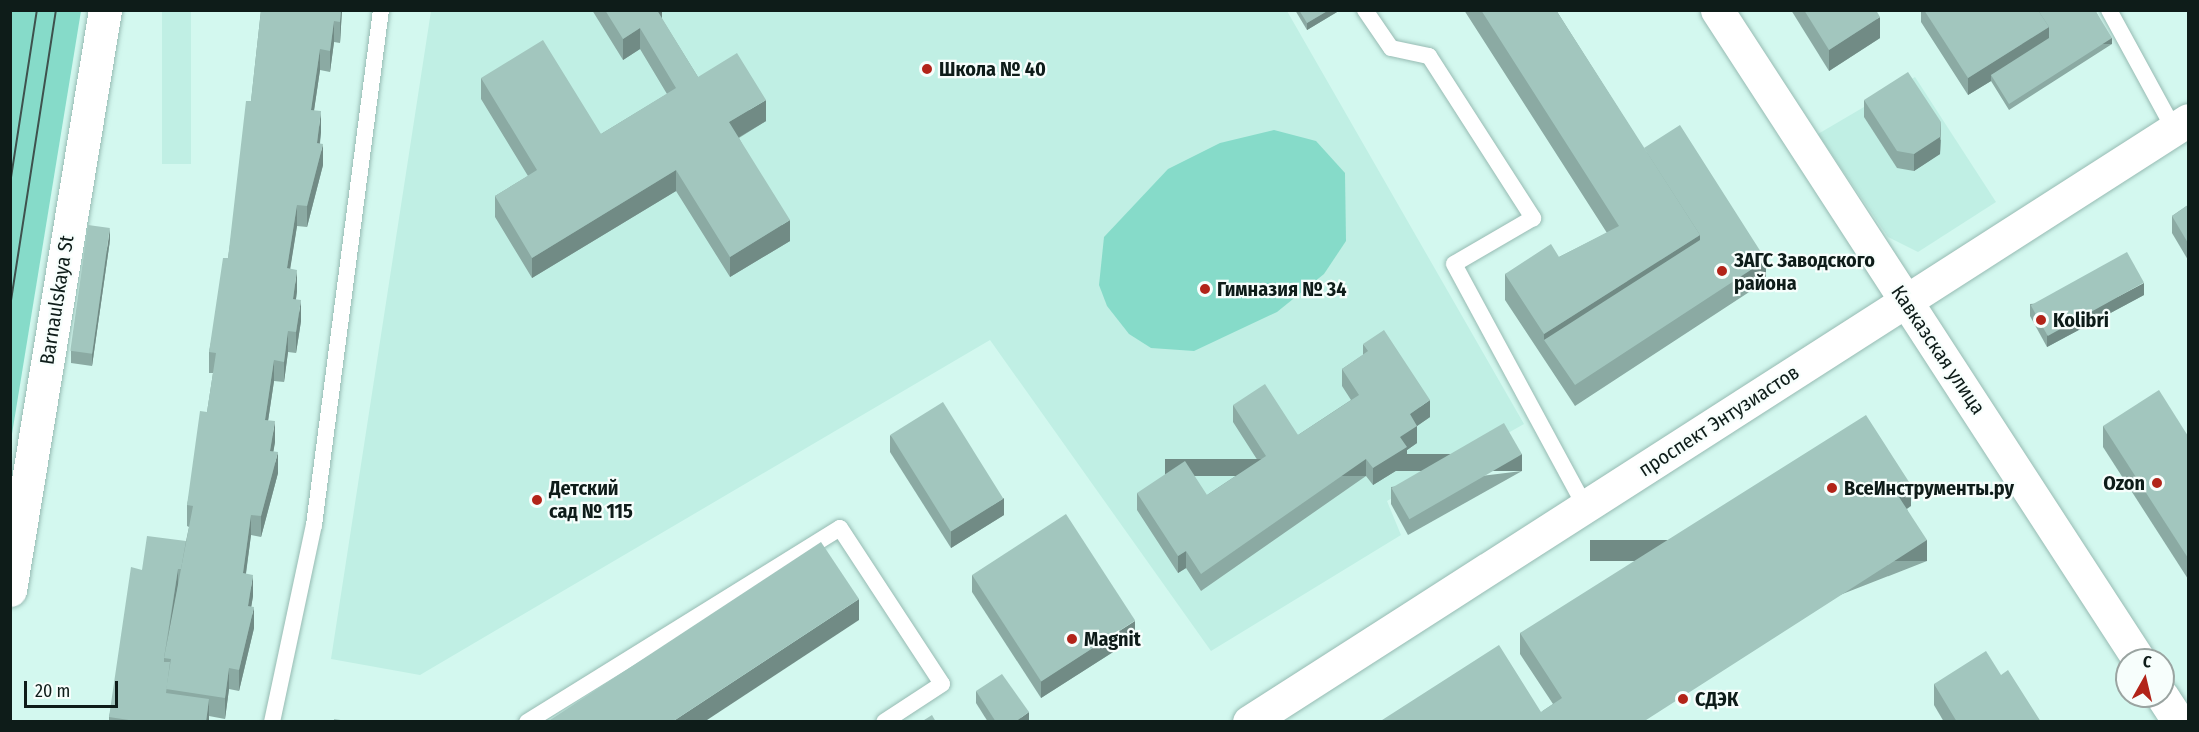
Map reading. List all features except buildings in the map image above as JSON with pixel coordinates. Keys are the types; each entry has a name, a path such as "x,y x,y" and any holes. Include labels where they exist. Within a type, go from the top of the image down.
{"street":[{"name":"Barnaulskaya St","path":"10,590 105,10"},
{"name":"Кавказская улица","path":"1717,10 2131,648"},
{"name":"проспект Энтузиастов","path":"1248,722 1906,303 2181,124"},
{"path":"2170,708 2179,722"}],"lane":[{"path":"272,722 314,525 381,10"},
{"path":"1365,10 1391,48 1429,56 1533,218 1454,264 1586,506"},
{"path":"2109,10 2181,124"},
{"path":"527,722 840,528 942,684 884,722"}],"shaded area":[{"path":"162,11 191,11 191,164 162,164"},
{"path":"431,11 1287,11 1524,424 1387,501 1401,535 1211,651 990,340 420,675 331,659"},
{"path":"1915,77 1996,202 1918,252 1888,237 1818,134"}],"green space":[{"path":"10,11 81,11 11,440"},
{"path":"1274,130 1316,141 1345,173 1346,241 1324,274 1277,312 1194,351 1151,348 1129,334 1107,306 1099,285 1104,237 1168,169 1220,143"}],"tram line":[{"path":"10,184 37,10"},
{"path":"10,307 56,10"}],"place":[{"name":"Школа № 40","path":"927,69"},
{"name":"ЗАГС Заводского района","path":"1722,271"},
{"name":"Гимназия № 34","path":"1205,289"},
{"name":"Kolibri","path":"2041,320"},
{"name":"Ozon","path":"2157,483"},
{"name":"ВсеИнструменты.ру","path":"1832,488"},
{"name":"Детский сад № 115","path":"537,500"},
{"name":"Magnit","path":"1072,639"},
{"name":"СДЭК","path":"1683,699"}]}
